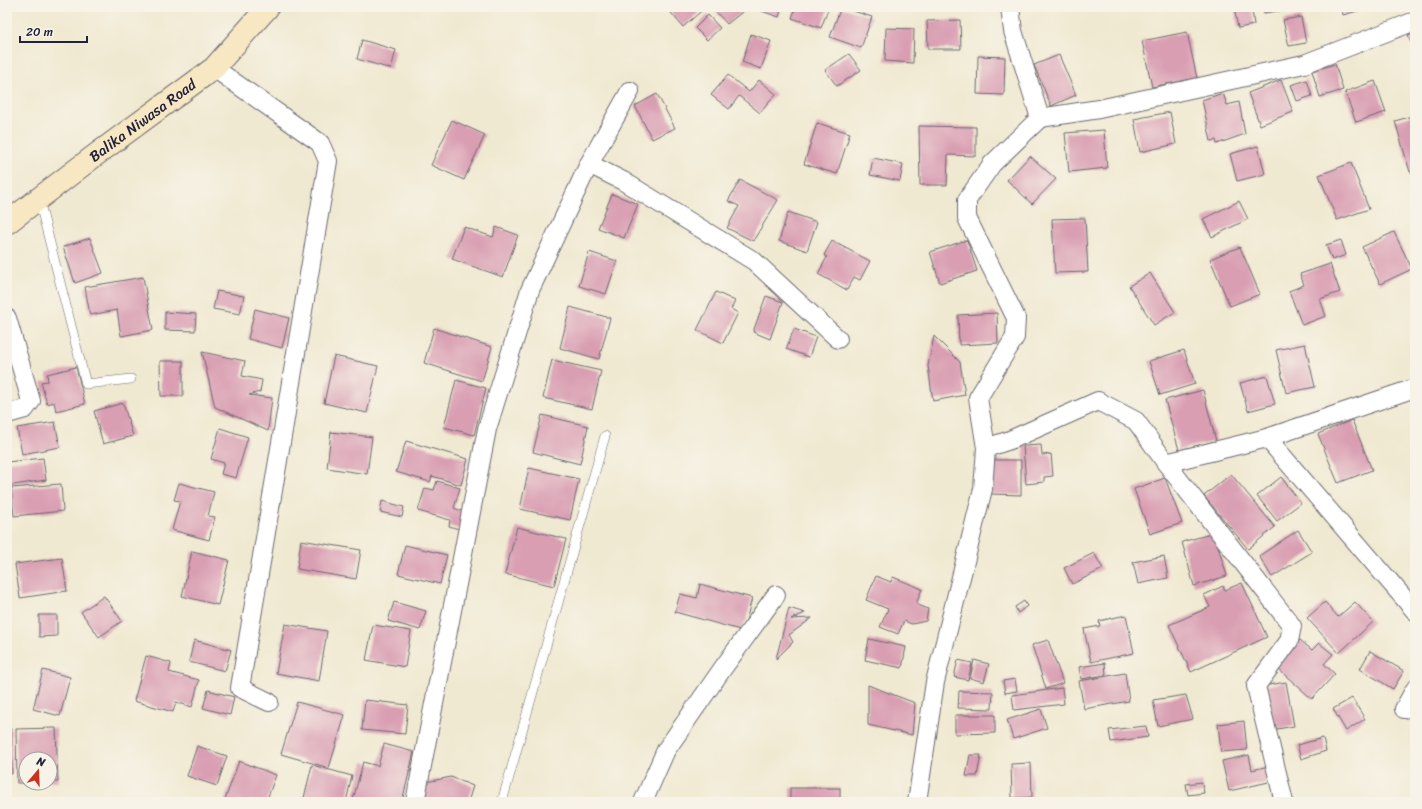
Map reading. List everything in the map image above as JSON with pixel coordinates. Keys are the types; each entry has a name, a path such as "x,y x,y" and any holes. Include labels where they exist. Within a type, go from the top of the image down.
{"street":[{"name":"Balika Niwasa Road","path":"7,223 214,68 268,7"},
{"path":"1010,7 1013,31 1040,118"},
{"path":"917,802 935,682 982,489 986,448 978,398 1014,337 1016,318 967,218 966,200 992,164 1040,118 1099,109 1304,64 1415,21"},
{"path":"214,68 320,143 328,161 240,688 269,702"},
{"path":"415,802 487,429 530,290 589,164 630,91"},
{"path":"589,164 623,181 754,261 838,339"},
{"path":"7,318 31,401 25,409 7,414"},
{"path":"1166,463 1268,438 1415,388"},
{"path":"986,448 1010,440 1098,401 1136,421 1166,463 1292,626 1289,641 1256,686 1284,802"},
{"path":"1268,438 1415,611"},
{"path":"643,802 666,750 776,595"},
{"path":"1404,709 1415,689"}],"lane":[{"path":"38,199 86,384 131,379"},
{"path":"502,802 605,436"}],"building":[{"path":"678,7 706,7 683,27 671,13"},
{"path":"722,7 745,7 746,9 727,24 716,12"},
{"path":"750,7 782,7 779,17"},
{"path":"796,7 829,7 821,28 792,18"},
{"path":"841,7 872,17 861,48 830,37"},
{"path":"1263,7 1285,7 1286,10 1264,13"},
{"path":"1341,7 1360,7 1361,10 1343,15"},
{"path":"1252,10 1254,25 1238,28 1235,12"},
{"path":"708,15 720,28 707,40 695,28"},
{"path":"1301,17 1306,43 1289,46 1283,20"},
{"path":"960,20 961,49 928,49 927,21"},
{"path":"886,28 914,29 913,63 885,61"},
{"path":"1187,32 1197,78 1152,87 1142,41"},
{"path":"1415,32 1415,52 1408,35"},
{"path":"751,34 771,41 761,69 742,62"},
{"path":"362,40 396,50 391,69 357,59"},
{"path":"849,54 861,70 837,86 825,70"},
{"path":"1059,55 1076,95 1051,106 1034,65"},
{"path":"978,56 1005,57 1004,95 977,94"},
{"path":"1335,64 1343,90 1320,97 1312,71"},
{"path":"728,75 749,92 759,80 776,94 760,113 739,96 729,109 711,95"},
{"path":"1281,80 1293,112 1260,125 1248,93"},
{"path":"1307,80 1312,96 1297,101 1291,85"},
{"path":"1375,81 1386,112 1356,122 1345,92"},
{"path":"1223,93 1227,105 1239,102 1245,134 1217,144 1216,140 1211,141 1202,100"},
{"path":"657,94 675,128 652,139 635,106"},
{"path":"1170,112 1176,144 1140,152 1134,119"},
{"path":"1415,115 1415,171 1410,172 1395,121"},
{"path":"452,120 485,135 464,180 431,165"},
{"path":"817,123 850,133 837,174 804,164"},
{"path":"919,126 976,127 976,156 948,155 947,185 920,185"},
{"path":"1104,130 1107,168 1069,172 1065,133"},
{"path":"1258,146 1265,174 1237,181 1230,154"},
{"path":"1030,156 1056,179 1032,204 1007,180"},
{"path":"873,158 903,164 900,181 870,175"},
{"path":"1351,163 1369,209 1337,220 1319,175"},
{"path":"740,180 778,200 753,241 727,228 739,206 728,201"},
{"path":"612,194 638,204 624,238 598,228"},
{"path":"1239,201 1248,219 1212,237 1203,219"},
{"path":"788,212 817,222 807,251 779,241"},
{"path":"1085,218 1088,272 1055,273 1052,219"},
{"path":"464,227 493,237 496,227 518,235 503,277 452,259"},
{"path":"1394,232 1412,269 1380,284 1362,247"},
{"path":"90,238 103,273 75,283 63,247"},
{"path":"967,240 977,271 940,283 930,252"},
{"path":"1341,240 1346,255 1332,260 1326,245"},
{"path":"832,241 870,261 860,280 854,277 847,290 818,274 827,257 824,255"},
{"path":"1240,247 1260,294 1230,306 1210,259"},
{"path":"589,252 617,261 606,294 579,286"},
{"path":"1330,264 1340,292 1320,299 1326,316 1302,325 1289,291 1304,285 1300,274"},
{"path":"1150,273 1175,312 1154,325 1129,286"},
{"path":"143,277 153,330 121,336 117,310 90,315 85,287"},
{"path":"217,291 244,296 240,314 213,309"},
{"path":"716,292 735,301 731,309 738,313 723,343 697,330"},
{"path":"766,296 783,302 770,339 753,332"},
{"path":"570,307 610,318 599,359 560,348"},
{"path":"255,309 289,318 282,348 248,339"},
{"path":"165,312 196,314 195,331 165,330"},
{"path":"997,313 998,343 959,345 958,315"},
{"path":"434,328 492,347 482,381 424,363"},
{"path":"794,329 816,337 809,357 786,349"},
{"path":"934,336 960,362 965,395 933,401 928,366"},
{"path":"1305,344 1315,387 1286,393 1276,350"},
{"path":"1184,350 1195,384 1160,395 1149,361"},
{"path":"202,352 245,361 242,376 262,380 260,392 249,395 272,398 268,431 215,407"},
{"path":"334,356 378,366 367,413 324,403"},
{"path":"552,360 601,371 592,409 543,398"},
{"path":"160,361 183,361 183,396 161,396"},
{"path":"76,367 85,404 56,411 54,402 47,404 41,382 48,381 47,374"},
{"path":"1267,376 1275,404 1248,411 1240,383"},
{"path":"456,380 486,388 474,435 444,427"},
{"path":"1203,390 1216,441 1179,450 1165,400"},
{"path":"123,403 133,436 103,444 94,411"},
{"path":"542,415 588,426 580,464 533,452"},
{"path":"1352,420 1372,470 1338,483 1318,434"},
{"path":"55,422 60,447 22,454 17,428"},
{"path":"220,428 248,437 236,478 221,474 224,463 211,459"},
{"path":"331,432 372,437 367,474 327,468"},
{"path":"406,441 468,459 461,485 432,476 430,482 396,472"},
{"path":"1041,445 1042,455 1051,454 1053,476 1044,477 1044,482 1026,484 1023,446"},
{"path":"43,458 46,480 7,486 7,462"},
{"path":"992,460 1021,460 1021,495 991,494"},
{"path":"529,468 579,479 570,520 520,509"},
{"path":"1231,474 1275,527 1248,549 1204,496"},
{"path":"1281,477 1301,503 1277,521 1257,496"},
{"path":"1165,478 1182,523 1150,534 1134,489"},
{"path":"437,481 460,488 454,508 464,512 459,529 449,526 450,520 418,511 425,488 434,490"},
{"path":"179,483 214,492 208,516 215,517 209,540 172,530 180,501 174,500"},
{"path":"61,484 63,511 14,516 11,488"},
{"path":"382,501 404,507 402,517 380,512"},
{"path":"517,527 566,539 554,586 505,574"},
{"path":"1298,530 1312,552 1272,577 1259,556"},
{"path":"1214,533 1227,576 1194,586 1182,542"},
{"path":"301,540 361,550 356,579 297,569"},
{"path":"405,545 447,555 440,584 398,574"},
{"path":"192,551 229,560 218,605 182,596"},
{"path":"1094,553 1103,569 1072,584 1064,568"},
{"path":"1164,556 1168,578 1138,584 1133,562"},
{"path":"62,558 67,591 20,598 15,564"},
{"path":"876,576 891,582 893,577 922,589 916,604 928,609 926,621 912,624 904,621 898,634 880,627 888,609 866,600"},
{"path":"1242,583 1267,637 1191,672 1169,625 1210,607 1204,595 1223,586 1225,590"},
{"path":"700,584 752,598 746,621 740,630 675,612 680,594 697,598"},
{"path":"104,596 122,621 99,637 81,612"},
{"path":"1024,601 1027,606 1018,613 1015,607"},
{"path":"394,602 426,611 420,630 388,621"},
{"path":"1325,602 1338,617 1355,602 1373,622 1339,653 1307,618"},
{"path":"789,608 805,613 791,619 812,618 789,635 793,642 776,659"},
{"path":"39,615 57,615 57,636 39,637"},
{"path":"1126,615 1134,653 1091,662 1084,629 1100,626 1099,621"},
{"path":"285,624 327,631 319,681 276,673"},
{"path":"373,625 411,631 405,667 366,660"},
{"path":"869,639 906,647 902,668 865,660"},
{"path":"194,640 231,650 225,671 189,662"},
{"path":"1048,640 1063,683 1046,689 1032,645"},
{"path":"1300,640 1312,650 1319,643 1333,654 1324,664 1335,674 1312,699 1276,667"},
{"path":"1370,651 1404,671 1393,689 1360,669"},
{"path":"146,656 171,663 169,672 199,680 192,707 176,702 173,712 134,701"},
{"path":"958,660 972,663 968,680 954,677"},
{"path":"974,660 989,664 984,682 970,678"},
{"path":"1105,663 1106,675 1081,679 1079,667"},
{"path":"43,670 70,677 60,716 33,709"},
{"path":"1125,673 1129,701 1084,709 1079,681"},
{"path":"1015,679 1017,691 1005,693 1003,681"},
{"path":"1286,682 1294,726 1272,730 1263,686"},
{"path":"868,685 915,703 912,735 868,725"},
{"path":"1062,688 1064,704 1014,710 1012,695"},
{"path":"208,690 234,697 230,715 203,708"},
{"path":"959,691 993,692 992,709 958,708"},
{"path":"1186,695 1193,719 1158,726 1153,700"},
{"path":"1352,698 1365,719 1346,731 1333,709"},
{"path":"365,700 408,705 405,734 362,730"},
{"path":"297,702 345,715 329,768 281,754"},
{"path":"1041,709 1047,728 1013,739 1007,720"},
{"path":"955,715 995,715 995,733 955,734"},
{"path":"1244,721 1247,750 1221,752 1218,724"},
{"path":"1146,726 1148,737 1111,742 1109,730"},
{"path":"7,727 11,729 12,774 7,774"},
{"path":"56,728 57,751 18,751 18,783 17,783 16,729"},
{"path":"1323,738 1326,751 1301,759 1297,745"},
{"path":"384,744 414,752 402,802 363,802 353,800 363,762 378,766"},
{"path":"197,746 227,756 217,786 187,776"},
{"path":"970,755 981,755 977,776 966,776"},
{"path":"1249,755 1252,770 1269,766 1273,781 1229,791 1222,761"},
{"path":"239,761 276,775 266,802 224,802"},
{"path":"1031,763 1032,797 1012,798 1011,764"},
{"path":"312,765 352,776 346,802 303,802"},
{"path":"451,777 473,786 468,802 422,802 426,782"},
{"path":"1202,782 1204,793 1188,795 1186,784"},
{"path":"790,788 840,788 840,802 790,802"}]}
